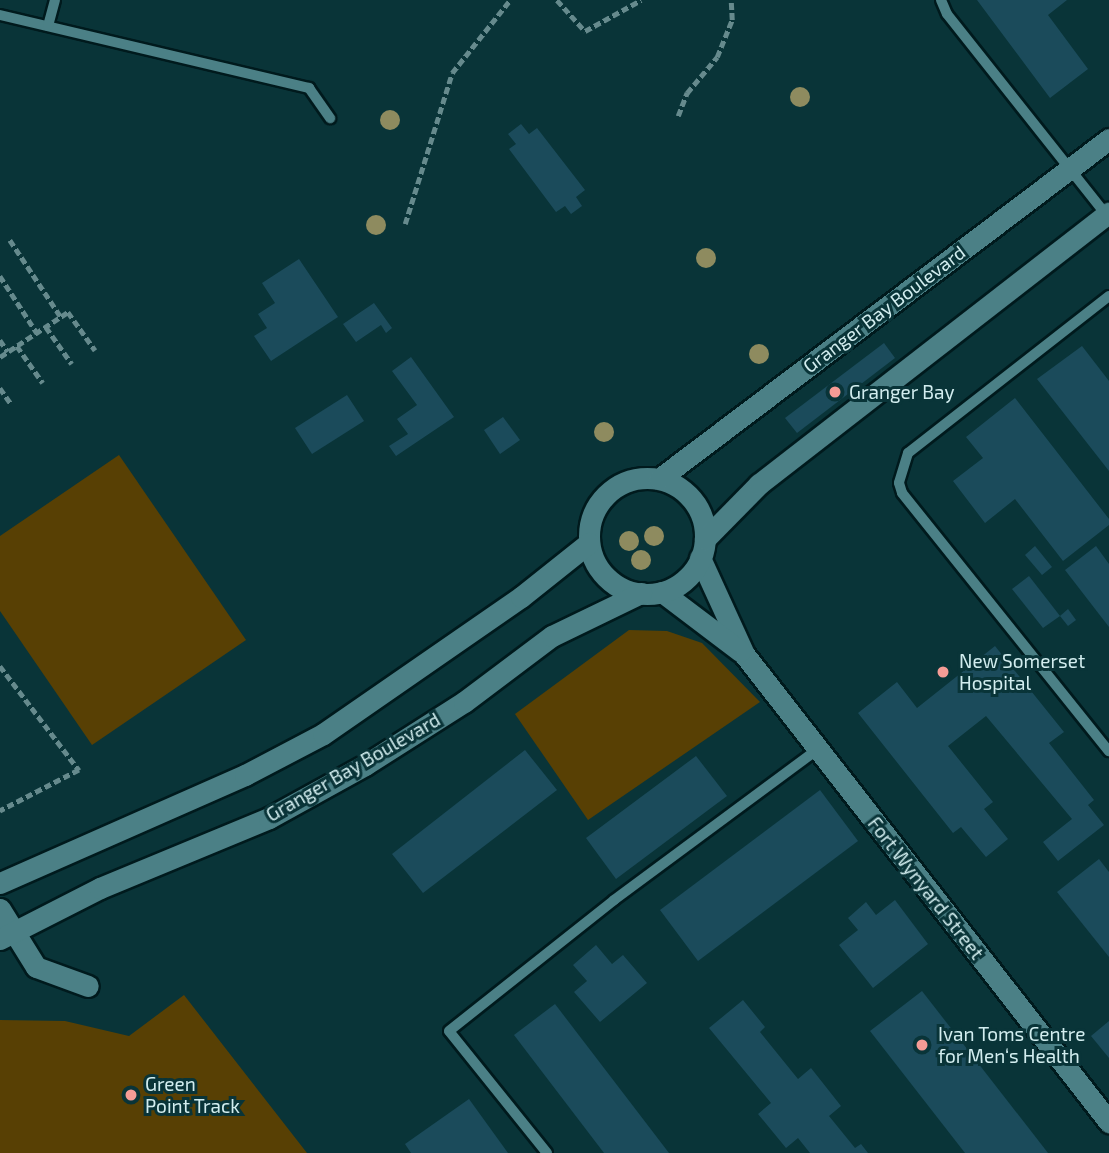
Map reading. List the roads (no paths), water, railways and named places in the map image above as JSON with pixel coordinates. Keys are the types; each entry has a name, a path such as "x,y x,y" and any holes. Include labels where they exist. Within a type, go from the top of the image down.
{"street":[{"name":"Granger Bay Boulevard","path":"659,479 1109,139"},
{"path":"703,549 695,502 679,487 659,479 627,481 608,492 594,510 589,543 608,579 651,592 684,581 703,549 759,484 1108,215"},
{"path":"0,883 245,775 323,734 521,597 589,543"},
{"name":"Fort Wynyard Street","path":"703,549 744,654 1109,1122"},
{"name":"Granger Bay Boulevard","path":"6,935 100,888 269,818 431,723 552,636 651,592"},
{"name":"Fort Wynyard Street","path":"651,592 744,654"},
{"path":"0,909 6,935 36,967 88,986"}],"lane":[{"path":"48,26 55,0"},
{"path":"941,0 947,14 1069,170 1108,215"},
{"path":"0,15 309,88 330,118"},
{"path":"1109,296 908,453 899,483 902,493 1109,751"},
{"path":"547,1153 449,1031 614,901 817,750"}],"place":[{"name":"Granger Bay","path":"835,392"},
{"name":"New Somerset Hospital","path":"943,672"},
{"name":"Ivan Toms Centre for Men‘s Health","path":"922,1045"},
{"name":"Green Point Track","path":"131,1095"}]}
